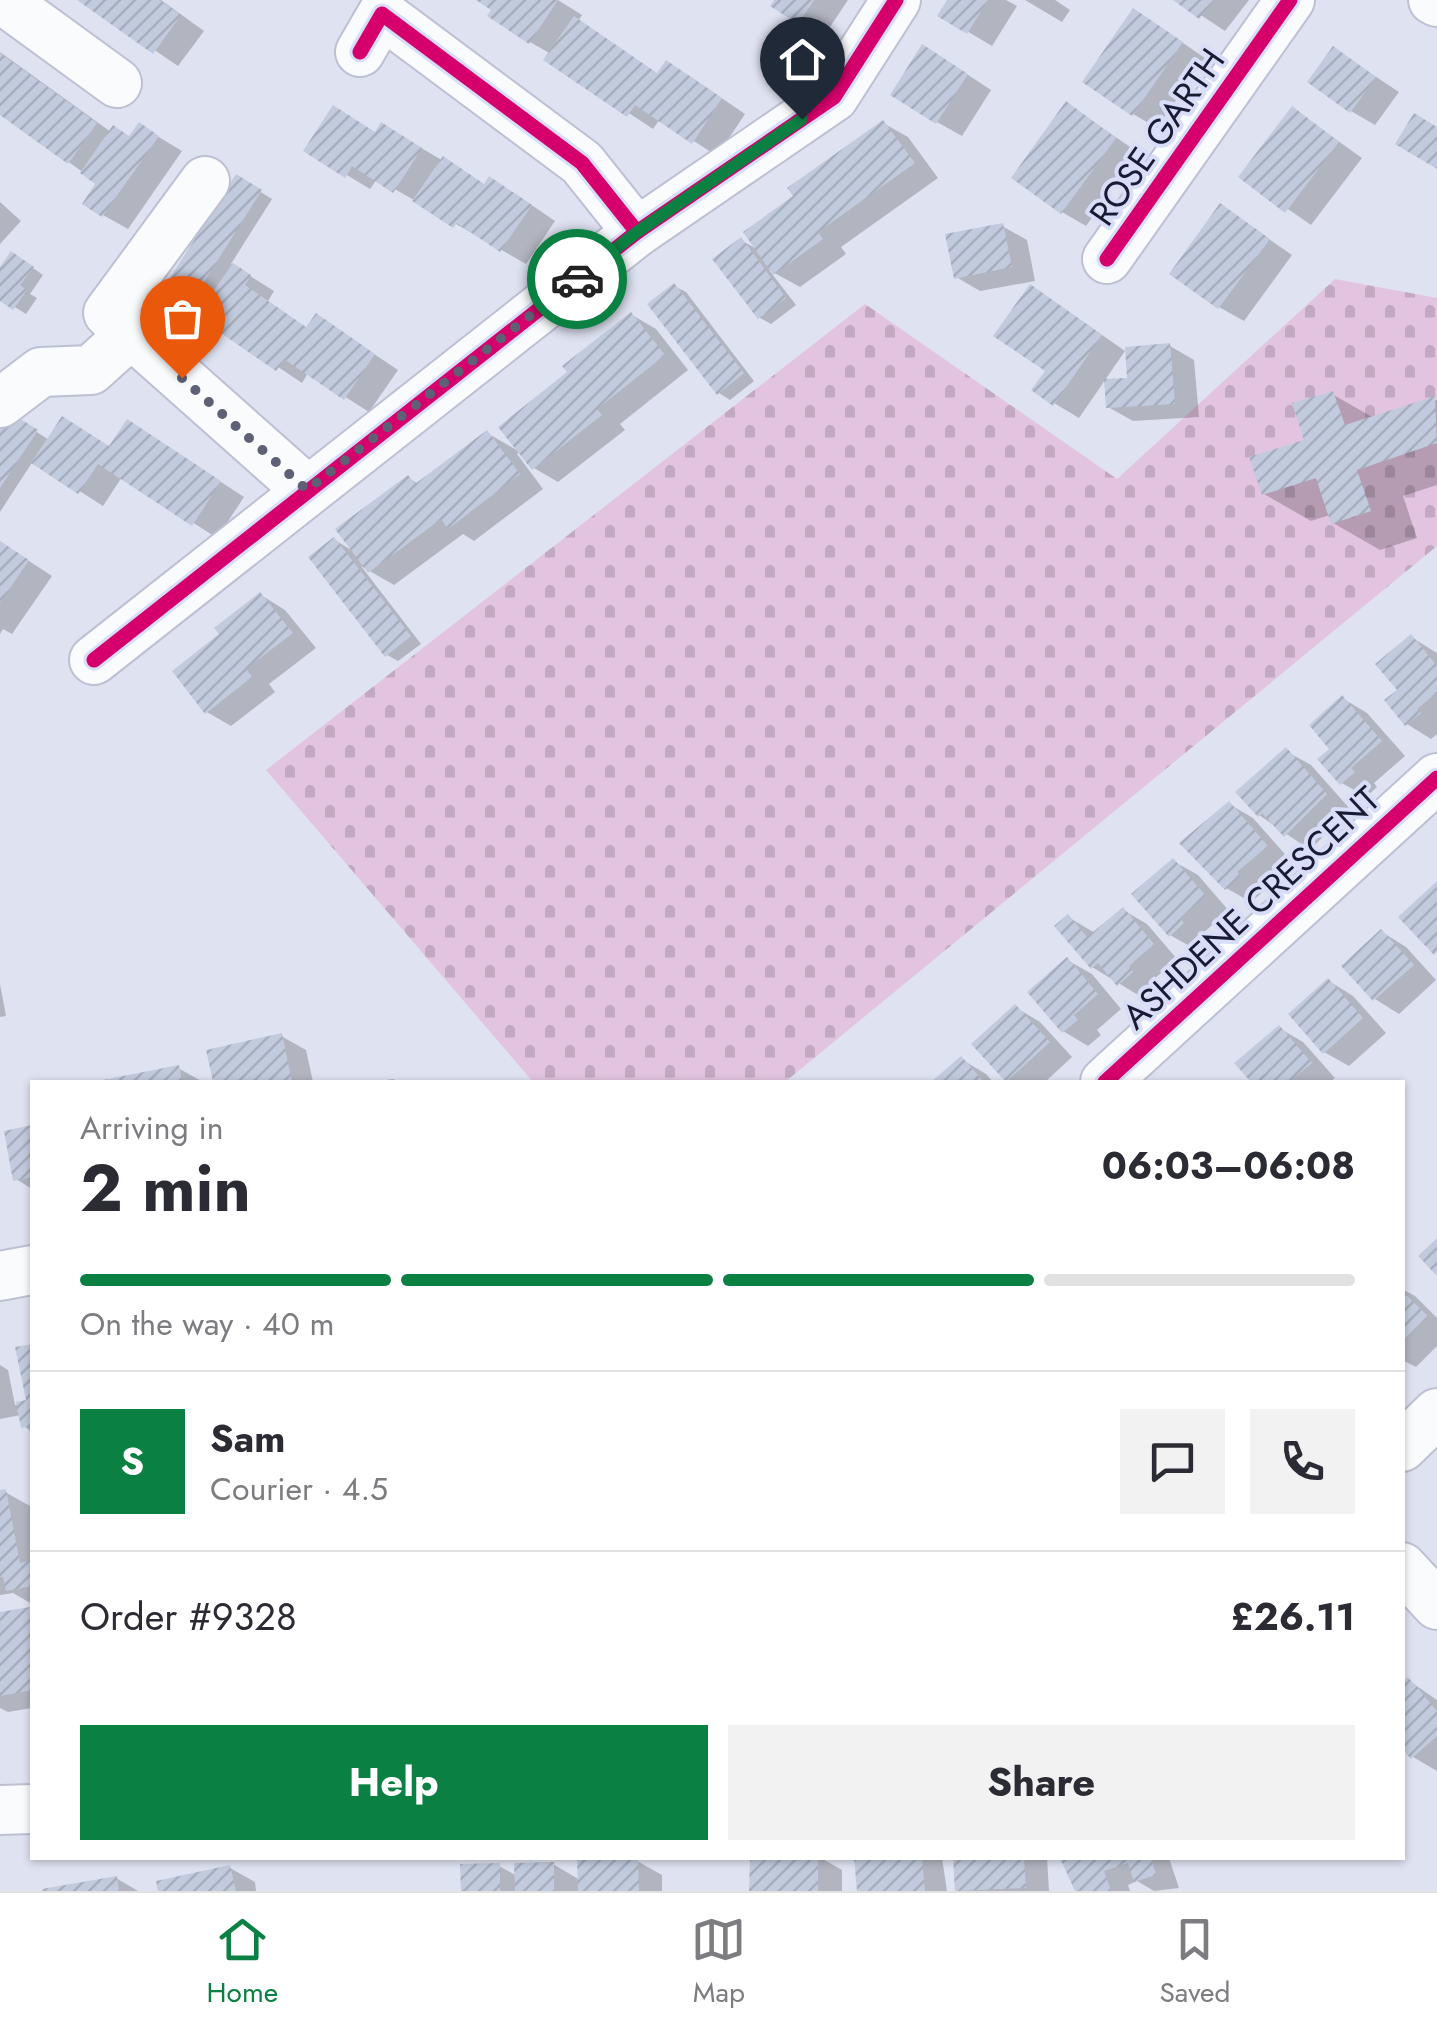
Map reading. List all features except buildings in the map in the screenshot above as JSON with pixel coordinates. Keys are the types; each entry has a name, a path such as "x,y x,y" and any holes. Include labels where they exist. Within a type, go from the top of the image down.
{"street":[{"path":"3,0 117,83"},
{"path":"94,660 637,232 834,96 896,0"},
{"name":"ROSE GARTH","path":"1107,259 1290,0"},
{"path":"360,52 382,14 582,163 637,232"},
{"path":"0,403 41,372 92,370 205,181"},
{"path":"120,323 307,490"},
{"name":"ASHDENE CRESCENT","path":"1107,1080 1437,778"},
{"path":"0,1276 30,1270"},
{"path":"1405,1444 1437,1413"},
{"path":"1405,1569 1437,1605"},
{"path":"0,1810 30,1808"}],"green space":[{"path":"1335,279 1437,298 1437,546 787,1080 531,1080 266,770 865,304 1117,479"}],"cycle path":[{"path":"94,660 637,232 834,97 896,0"},
{"path":"1107,259 1290,0"},
{"path":"360,52 382,14 582,163 637,232"},
{"path":"1107,1080 1437,778"}],"way so far":[{"path":"182,378 307,490 577,279"}],"route":[{"path":"577,279 637,232 802,119"}]}
